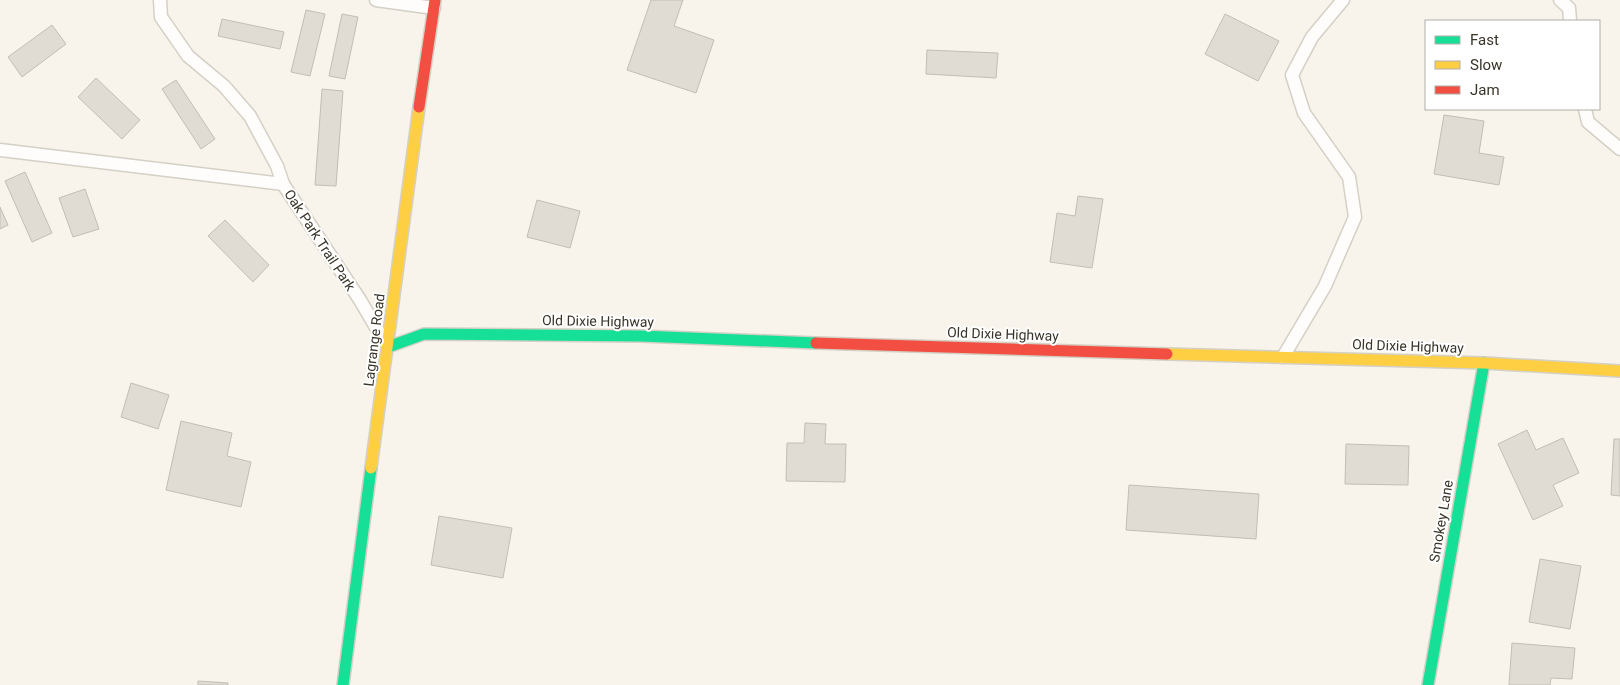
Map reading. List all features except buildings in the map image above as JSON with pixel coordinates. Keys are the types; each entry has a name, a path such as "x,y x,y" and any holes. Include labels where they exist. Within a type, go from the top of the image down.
{"street":[{"name":"Lagrange Road","path":"343,685 407,192 435,4"},
{"name":"Old Dixie Highway","path":"388,347 424,334 591,336 1484,363 1620,371"},
{"name":"Smokey Lane","path":"1428,685 1484,363"}],"lane":[{"name":"Oak Park Trail Park","path":"160,0 161,16 188,56 224,86 250,116 277,166 283,184 360,300 388,347"},
{"path":"376,0 435,4"},
{"path":"1283,357 1325,286 1355,217 1349,177 1304,113 1292,75 1312,37 1343,0"},
{"path":"1560,0 1570,8 1570,20"},
{"path":"1585,110 1588,122 1620,149"},
{"path":"0,150 283,184"}],"traffic: fast":[{"path":"388,347 424,334 641,336 816,343"},
{"path":"1428,685 1484,363"},
{"path":"343,685 371,468"}],"traffic: slow":[{"path":"371,468 419,107"},
{"path":"1167,354 1484,363 1620,371"}],"traffic: jam":[{"path":"419,107 435,0"},
{"path":"816,343 1167,354"}]}
